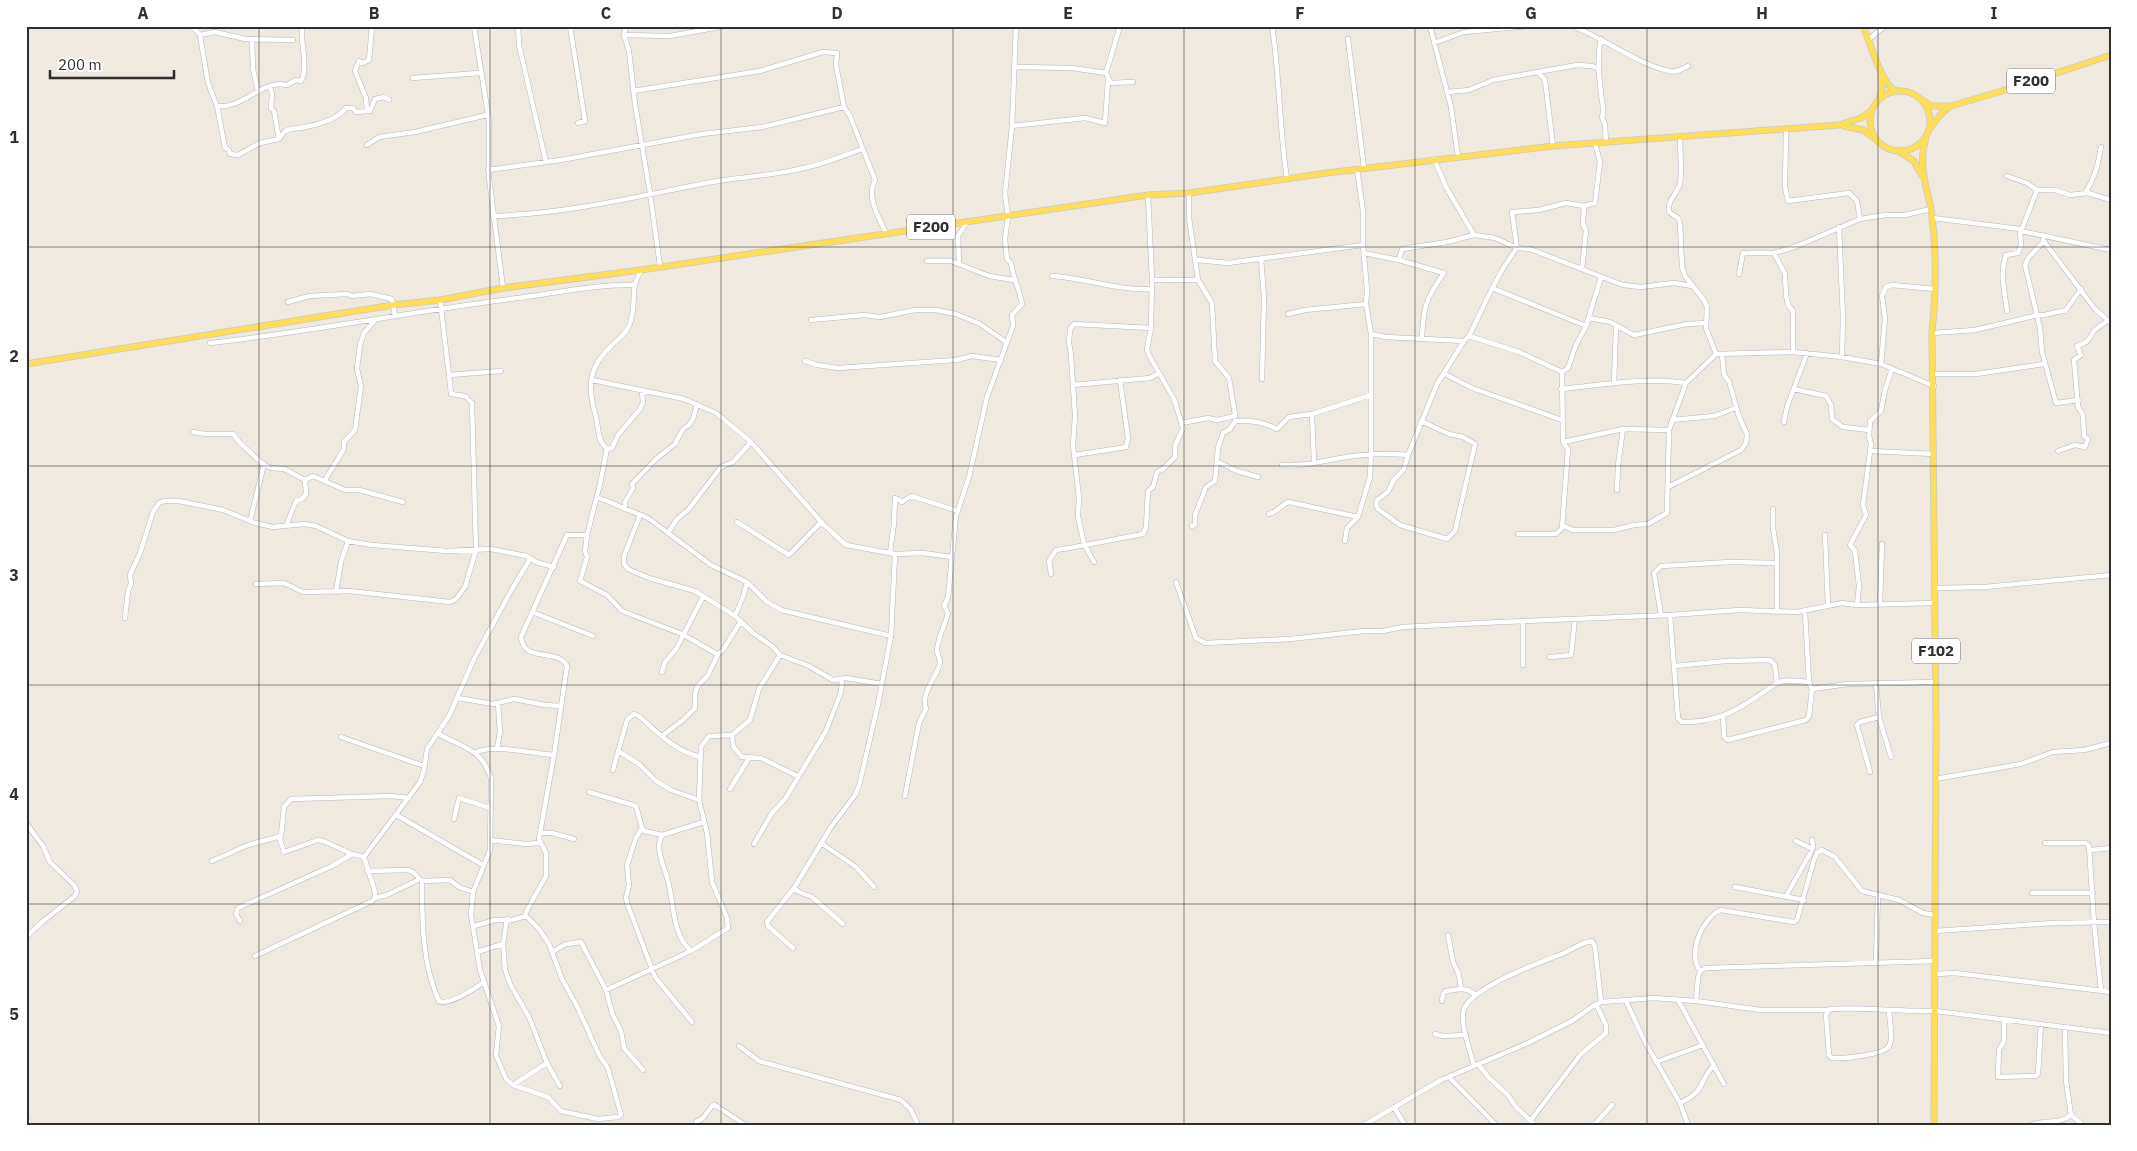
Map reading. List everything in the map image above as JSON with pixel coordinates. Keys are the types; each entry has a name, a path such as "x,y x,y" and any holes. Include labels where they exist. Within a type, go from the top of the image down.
{"main road":[{"path":"1863,26 1888,85 1893,90 1911,94 1920,100 1929,114 1929,130 1926,137 1914,148 1898,151 1882,146 1871,130 1872,110 1882,88 1881,72"},
{"name":"F200","path":"1920,100 1936,106 1951,106 2111,55"},
{"path":"1877,102 1887,94 1900,91"},
{"name":"F200","path":"1929,130 1941,114 1951,106"},
{"name":"F200","path":"1839,125 1861,118 1872,110"},
{"name":"F200","path":"26,364 393,305 440,300 503,288 641,270 1148,195 1190,193 1364,168 1553,146 1839,125 1856,127 1876,139"},
{"name":"F102","path":"1926,137 1921,157 1923,178 1933,218 1935,288 1932,333 1934,374 1936,682 1934,1125"},
{"name":"F102","path":"1898,151 1914,161 1923,178"}],"street":[{"path":"192,26 200,35 208,83 217,106 225,148 229,150 230,154 238,155 260,143 279,139 285,131 334,117 341,114 346,108 353,108 356,112 370,111 375,99"},
{"path":"217,106 229,106 270,87 281,84 287,85 296,80 300,81 304,76 301,40 302,26"},
{"path":"367,111 366,98 355,71 359,61 363,64 369,60 372,26"},
{"path":"474,26 487,115 488,170 503,288"},
{"path":"518,26 519,45 546,162"},
{"path":"570,26 585,121 578,123"},
{"path":"626,26 624,35 629,51 633,91 643,145 660,266"},
{"path":"624,35 670,36 725,26"},
{"path":"906,796 919,723 926,709 924,704 930,683 940,662 937,651 939,638 945,626 948,613 944,606 948,596 953,565 952,556 958,510 969,478 987,398 1013,326 1012,315 1022,304 1011,264 1007,260 1005,239 1008,216 1005,194 1012,126 1016,26"},
{"path":"1012,126 1085,118 1105,122 1108,80 1106,73 1120,26"},
{"path":"1272,26 1277,56 1282,147 1287,179"},
{"path":"1430,26 1456,130 1458,157"},
{"path":"1434,43 1464,32 1530,26"},
{"path":"1572,26 1670,72 1688,66"},
{"path":"1869,39 1886,26"},
{"path":"200,35 214,32 252,39 293,40"},
{"path":"252,39 253,70 258,92"},
{"path":"1348,39 1364,168"},
{"path":"1601,39 1598,55 1601,96 1605,109 1602,117 1606,125 1606,142"},
{"path":"633,91 760,71 823,52 837,53 836,65 844,106 850,116 875,180 872,186 874,204 886,233"},
{"path":"1447,92 1469,90 1493,80 1577,65 1592,66 1599,69"},
{"path":"1015,67 1072,68 1106,73"},
{"path":"414,78 480,72"},
{"path":"1539,73 1545,80 1553,146"},
{"path":"1108,80 1112,83 1133,82"},
{"path":"270,87 272,94 270,108 274,111 279,139"},
{"path":"362,90 375,99 384,97 389,100"},
{"path":"488,170 546,162 702,134 762,127 844,106"},
{"path":"367,145 379,137 415,132 487,115"},
{"path":"1786,130 1785,187 1788,201 1849,193 1857,201 1860,219"},
{"path":"1680,136 1680,184 1670,200 1668,209 1680,222 1681,261 1685,276 1704,300 1707,307 1706,328 1716,354"},
{"path":"1422,421 1475,444 1455,532 1447,539 1400,525 1384,515 1376,506 1377,500 1388,492 1393,481 1404,469 1408,455 1437,384 1469,336 1492,288 1517,248 1512,212 1539,210 1566,203 1584,206 1594,203 1600,162 1595,143"},
{"path":"2085,193 2098,168 2101,147"},
{"path":"493,216 522,215 595,205 650,193 804,168 831,161 862,149"},
{"path":"1434,160 1446,186 1474,235"},
{"path":"1346,541 1347,528 1358,517 1370,477 1371,453 1371,334 1366,304 1363,210 1356,169"},
{"path":"2007,176 2027,183 2037,190 2055,190 2070,195 2085,193 2111,200"},
{"path":"2007,311 2002,270 2006,254 2018,253 2021,246 2020,230 2037,190"},
{"path":"1190,193 1189,218 1197,260 1198,280 1212,303 1215,360 1229,378 1235,421 1230,429 1223,433 1218,448 1215,481 1206,487 1195,515 1195,525 1192,526"},
{"path":"1051,574 1049,561 1056,550 1071,550 1084,544 1143,534 1146,526 1148,491 1153,487 1157,472 1164,469 1175,457 1175,446 1183,428 1174,399 1147,350 1151,328 1152,289 1148,195"},
{"path":"1582,269 1586,231 1583,224 1584,206"},
{"path":"1739,274 1743,253 1774,253 1797,246 1860,219 1885,215 1905,215 1931,209"},
{"path":"1933,218 2020,230 2111,250"},
{"path":"959,262 958,236 967,222"},
{"path":"1840,227 1843,318 1842,358"},
{"path":"1399,260 1402,249 1447,242 1474,235 1495,238 1517,248 1530,249 1601,277 1633,287 1674,284 1692,286"},
{"path":"2038,235 2109,322 2094,331 2093,336 2086,343 2077,346 2081,355 2074,360 2078,407 2084,422 2082,427 2085,430 2084,436 2088,439 2085,447 2075,445 2058,450"},
{"path":"2044,242 2029,257 2025,265 2038,315 2044,364 2056,403 2078,400"},
{"path":"1197,260 1228,263 1363,245"},
{"path":"1364,253 1399,260 1444,273 1429,294 1423,319 1422,338"},
{"path":"1774,253 1785,274 1788,305 1793,311 1793,352"},
{"path":"1262,259 1264,297 1262,379"},
{"path":"927,261 959,262 989,276 1014,280"},
{"path":"607,449 599,440 598,425 589,388 593,368 606,350 625,335 632,318 635,285 641,270"},
{"path":"1052,276 1069,277 1124,289 1152,289"},
{"path":"1562,372 1568,368 1576,345 1586,326 1601,277"},
{"path":"1152,280 1198,280"},
{"path":"210,343 579,290 635,285"},
{"path":"1881,364 1885,318 1882,296 1886,287 1892,285 1935,288"},
{"path":"1492,288 1586,326"},
{"path":"1932,333 1974,330 2038,315 2044,316 2054,311 2065,311 2081,289"},
{"path":"288,302 309,296 372,294 392,299 395,316"},
{"path":"256,584 284,583 303,592 366,592 450,602 456,599 465,587 476,550 472,403 465,396 451,394 440,300"},
{"path":"1288,314 1305,310 1366,304"},
{"path":"811,320 864,315 880,316 915,310 936,310 956,314 980,324 1006,342"},
{"path":"1589,318 1610,322 1616,327 1634,335 1687,324 1706,323"},
{"path":"325,480 344,449 344,442 355,430 361,386 357,369 360,346 364,333 376,319"},
{"path":"1094,562 1084,544 1078,520 1079,498 1073,445 1075,421 1069,343 1072,325 1151,328"},
{"path":"1614,383 1616,327"},
{"path":"1371,334 1386,337 1464,341"},
{"path":"1469,336 1520,352 1562,372"},
{"path":"1562,525 1573,530 1614,530 1648,524 1668,513 1669,430 1672,420 1686,383 1716,354 1793,352 1842,358 1881,364 1934,386"},
{"path":"1784,422 1807,353"},
{"path":"1668,487 1741,450 1746,444 1747,434 1736,408 1729,381 1723,372 1722,354"},
{"path":"805,361 826,367 855,368 893,363 956,360 972,356 1000,360"},
{"path":"1934,374 1976,374 2044,364"},
{"path":"1857,605 1858,569 1854,558 1855,551 1850,545 1866,515 1863,505 1870,451 1870,420 1881,411 1892,369"},
{"path":"449,375 501,371"},
{"path":"1518,534 1556,534 1561,531 1568,449 1563,442 1562,372"},
{"path":"1073,385 1150,378 1159,374"},
{"path":"1445,374 1472,388 1562,420"},
{"path":"592,380 642,392 684,399 720,416 751,442 822,522 846,545 892,553 923,553 952,556"},
{"path":"1075,455 1126,447 1128,438 1120,380"},
{"path":"1561,389 1614,383 1670,381 1686,383"},
{"path":"1794,389 1826,396 1831,405 1832,419 1838,425 1869,430"},
{"path":"607,449 612,448 618,435 640,409 643,403 642,392"},
{"path":"1235,421 1249,420 1270,425 1277,429 1289,417 1312,414 1371,395"},
{"path":"625,509 625,502 633,488 632,484 656,459 674,444 683,429 693,419 697,404"},
{"path":"1672,420 1714,416 1736,408"},
{"path":"1312,414 1314,462"},
{"path":"1181,423 1208,418 1217,420 1234,415"},
{"path":"1563,442 1623,430 1669,430"},
{"path":"1617,490 1623,430"},
{"path":"194,432 233,434 240,444 264,464 271,468 284,469 306,480"},
{"path":"668,533 677,519 688,510 700,495 712,476 721,467 733,462 751,442"},
{"path":"607,449 587,535 585,551 587,557 580,581 607,594 622,610 682,634 718,654"},
{"path":"1870,451 1934,454"},
{"path":"1282,465 1297,466 1371,453 1408,455"},
{"path":"1218,462 1236,471 1258,477"},
{"path":"250,520 264,464"},
{"path":"306,480 313,476 344,490 359,490 403,502"},
{"path":"286,526 296,501 302,499 306,494 306,480"},
{"path":"792,948 768,926 767,922 794,888 835,820 855,795 859,786 891,636 895,498 902,502 911,496 958,510"},
{"path":"597,497 640,514 711,565 747,582 766,601 782,610 891,636"},
{"path":"125,618 128,591 132,584 130,575 140,553 153,512 159,503 164,501 179,501 212,507 273,527 304,524 316,526 348,541 410,550 476,550 483,548 515,553 526,556 530,560 554,567"},
{"path":"1269,514 1277,512 1289,502 1358,517"},
{"path":"1773,509 1777,563 1777,612"},
{"path":"640,514 624,556 623,562 626,567 649,578 691,590 735,616 753,633 772,646 780,655 809,666 833,680 851,678 882,684"},
{"path":"737,522 789,556 822,522"},
{"path":"526,916 527,908 540,890 546,876 546,853 540,843 540,833 567,666 565,661 560,658 528,652 521,638 568,535 587,535"},
{"path":"1825,535 1828,605"},
{"path":"336,592 341,562 348,541"},
{"path":"1880,603 1882,544"},
{"path":"375,898 364,857 409,798 424,774 427,749 439,734 458,698 478,652 530,560"},
{"path":"1661,615 1654,573 1660,566 1731,562 1777,563"},
{"path":"1935,588 1985,587 2111,575"},
{"path":"735,616 747,582"},
{"path":"1176,582 1196,638 1202,643 1290,639 1402,628 1522,621 1670,615 1739,610 1805,611 1842,603 1857,605 1935,603"},
{"path":"662,672 665,662 676,649 682,634 703,597"},
{"path":"1724,716 1724,737 1728,740 1806,720 1809,716 1812,688 1809,682 1805,611"},
{"path":"532,612 593,636"},
{"path":"1670,615 1678,718 1680,722 1703,722 1724,716 1763,694 1777,683 1809,682"},
{"path":"1550,657 1571,654 1575,619"},
{"path":"662,736 695,708 695,695 698,687 708,675 718,654 724,650 741,621"},
{"path":"1522,621 1523,665"},
{"path":"606,990 691,951 725,931 729,924 712,882 709,847 699,800 701,747 709,736 732,735 750,720 759,689 780,655"},
{"path":"1675,666 1726,661 1770,660 1775,665 1777,683"},
{"path":"754,844 772,813 785,799 797,776 807,764 826,731 841,692 842,680"},
{"path":"1812,688 1848,684 1936,682"},
{"path":"1876,684 1879,717 1891,757"},
{"path":"458,698 498,703 514,699 544,705 561,706"},
{"path":"497,749 500,732 498,703"},
{"path":"613,770 627,720 634,714 685,753 700,758"},
{"path":"1870,772 1857,725 1860,722 1879,717"},
{"path":"439,734 476,753 487,768 490,778 490,840 487,859 473,892 471,908 483,983 499,1026 496,1055 506,1079 513,1085 548,1097 560,1111 598,1119 618,1117 620,1115 608,1068 599,1055 577,1006 562,979 552,952 539,929 526,916"},
{"path":"732,735 733,746 742,756 761,758 797,776"},
{"path":"341,737 424,766"},
{"path":"1936,779 2021,764 2052,752 2084,750 2111,743"},
{"path":"476,753 484,749 497,749 554,755"},
{"path":"618,751 639,764 655,780 671,790 699,800"},
{"path":"730,789 749,758"},
{"path":"589,792 636,806 642,828 662,835 704,822"},
{"path":"212,861 248,845 279,837 283,833 284,807 291,799 391,796 409,798"},
{"path":"454,819 459,798 490,808"},
{"path":"397,813 398,816 483,865"},
{"path":"26,823 43,846 50,862 74,885 77,891 75,896 26,937"},
{"path":"642,828 638,833 627,865 629,885 626,896 634,925 655,977 692,1022"},
{"path":"540,833 552,833 574,839"},
{"path":"662,835 660,852 679,932 684,944 691,951"},
{"path":"279,837 284,852 318,840 364,857"},
{"path":"490,840 526,844 540,843"},
{"path":"1786,896 1812,849 1812,840"},
{"path":"1796,841 1812,849"},
{"path":"821,843 856,867 874,887"},
{"path":"2045,843 2086,843 2090,850 2094,922 2101,991"},
{"path":"2090,850 2111,848"},
{"path":"1696,1001 1700,971 1696,966 1696,946 1701,930 1715,912 1721,910 1794,922 1797,920 1804,900 1814,860 1817,853 1822,850 1834,857 1862,891 1899,900 1923,913 1935,914"},
{"path":"240,921 236,914 238,908 332,866 352,854"},
{"path":"367,871 408,870 421,880 423,931 428,971 430,982 439,1001 446,1003 483,983"},
{"path":"255,956 375,898 387,895 421,880 450,880 459,887 473,892"},
{"path":"1735,887 1804,900"},
{"path":"794,888 812,897 842,924"},
{"path":"2032,893 2093,893"},
{"path":"1876,962 1878,895"},
{"path":"474,926 495,920 512,920 526,916"},
{"path":"507,919 502,944 505,969 510,984 530,1017 547,1063 560,1086"},
{"path":"1935,931 2053,923 2111,922"},
{"path":"1448,935 1453,962 1459,975 1461,988"},
{"path":"1531,1120 1581,1054 1606,1033 1606,1025 1598,1003 1596,955 1592,941 1535,963 1476,995 1469,1000 1463,1013 1466,1035 1476,1065 1508,1095 1516,1107 1535,1125"},
{"path":"552,952 566,944 581,942 606,990 612,1013 621,1030 624,1048 643,1070"},
{"path":"477,952 502,944"},
{"path":"1700,971 1706,968 1748,965 1935,960"},
{"path":"1936,974 1955,973 2111,992"},
{"path":"1442,1001 1443,994 1446,991 1461,988 1476,995"},
{"path":"1364,1125 1394,1106 1449,1077 1567,1023 1598,1003 1654,998 1696,1001 1761,1010 1936,1011 2111,1033"},
{"path":"1678,1000 1724,1084"},
{"path":"1626,1001 1635,1023 1680,1103 1688,1125"},
{"path":"1828,1010 1826,1015 1828,1052 1832,1058 1843,1058 1885,1050 1889,1046 1889,1010"},
{"path":"2004,1019 2004,1041 1999,1050 1998,1077 2036,1076 2038,1074 2041,1024"},
{"path":"2065,1026 2066,1081 2071,1115 2082,1125"},
{"path":"1435,1034 1443,1036 1466,1035"},
{"path":"1656,1062 1702,1045"},
{"path":"739,1046 759,1061 901,1100 911,1110 918,1125"},
{"path":"513,1085 547,1063"},
{"path":"1680,1103 1694,1096 1705,1080 1707,1072 1714,1065"},
{"path":"1449,1077 1496,1125"},
{"path":"696,1125 696,1122 703,1118 712,1106 715,1105 745,1125"},
{"path":"1594,1125 1612,1105"},
{"path":"1394,1106 1405,1125"},
{"path":"2031,1125 2064,1121 2071,1115"},
{"path":"26,1116 30,1125"}]}
